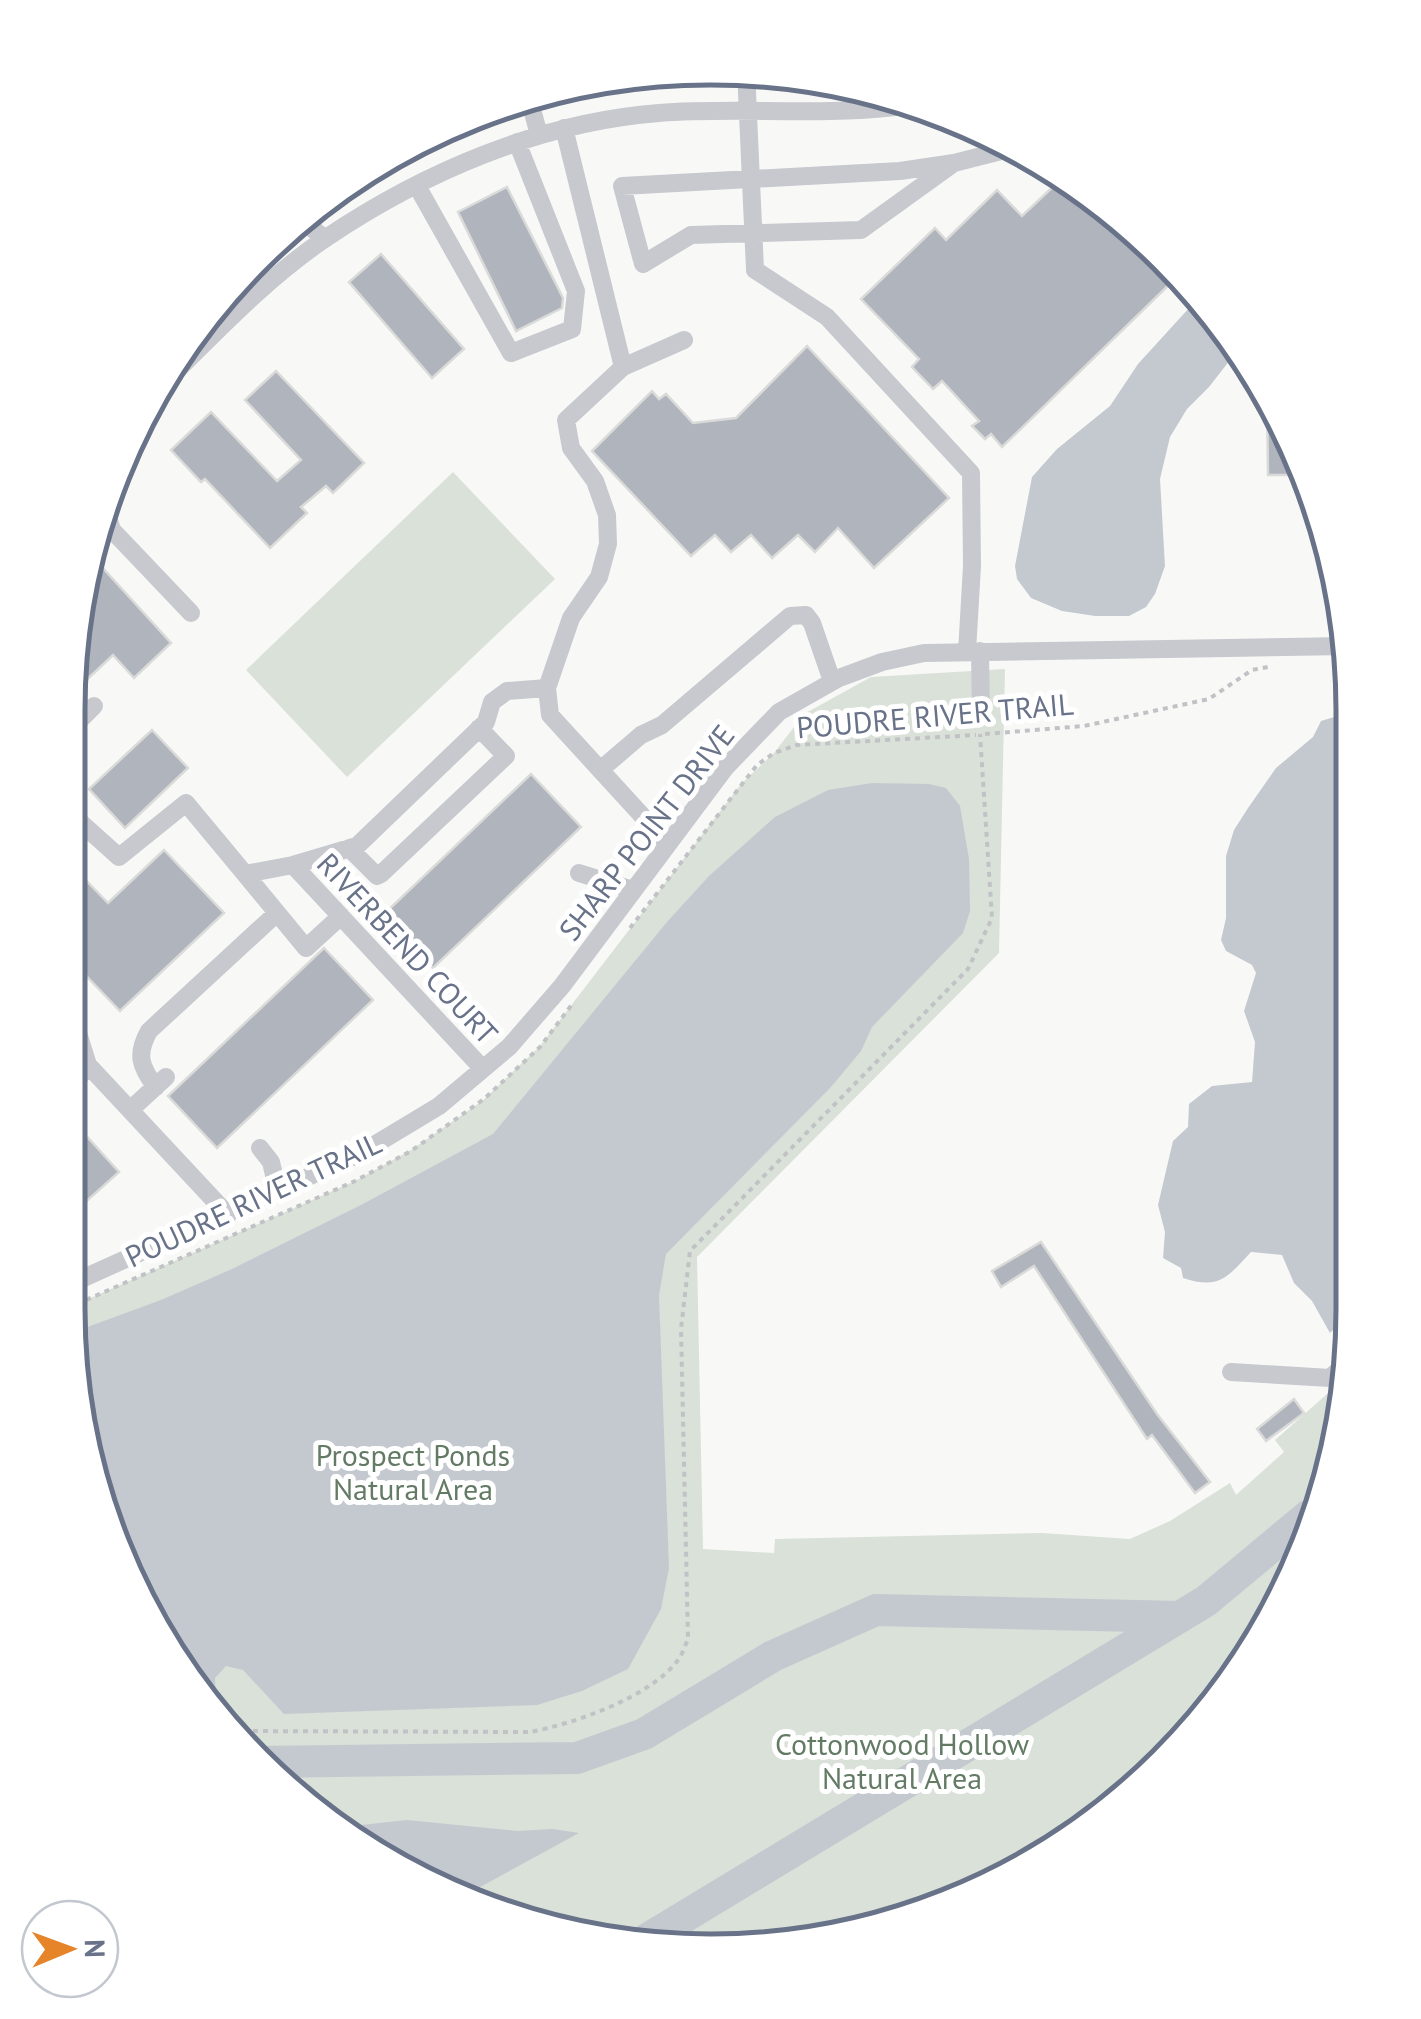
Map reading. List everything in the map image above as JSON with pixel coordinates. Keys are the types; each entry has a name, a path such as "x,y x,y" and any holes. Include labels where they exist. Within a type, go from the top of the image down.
{"street":[{"path":"746,86 755,270 827,317 971,473 974,652 980,725"},
{"path":"223,318 325,238 417,186 517,142 564,128 661,113 877,108"},
{"path":"532,111 539,136"},
{"path":"564,128 624,367"},
{"path":"417,186 511,354 572,330 576,291 517,142"},
{"path":"954,163 860,230 691,235 643,264 622,186 900,171 993,153"},
{"path":"313,228 325,238"},
{"path":"668,844 550,714 547,688 571,618 598,577 608,544 607,514 595,481 571,448 566,420 624,367 684,340"},
{"path":"112,530 191,612"},
{"path":"600,770 641,734 662,725 790,616 806,616 812,624 832,681"},
{"name":"SHARP POINT DRIVE","path":"85,1278 361,1153 439,1106 509,1047 562,986 725,768 778,712 832,681 882,662 924,653 1333,646"},
{"path":"245,874 357,846 486,722 492,702 507,691 547,688"},
{"path":"85,715 94,706"},
{"path":"349,848 377,876 381,874 506,756 480,728"},
{"path":"85,827 118,857 186,804 306,948 341,916"},
{"name":"RIVERBEND COURT","path":"293,865 482,1069"},
{"path":"579,872 633,890"},
{"path":"130,1110 161,1082 144,1072 139,1059 141,1044 149,1031 277,913"},
{"path":"85,1066 228,1215"},
{"path":"260,1148 271,1162 278,1192"},
{"path":"1231,1372 1332,1376"}],"path":[{"name":"POUDRE RIVER TRAIL","path":"624,936 741,784 774,753 797,746 980,725 1084,726 1209,699 1252,670 1268,667"},
{"path":"249,1731 530,1732 572,1724 628,1697 678,1661 688,1639 681,1329 690,1251 968,969 992,918 980,725"},
{"name":"POUDRE RIVER TRAIL","path":"85,1301 355,1182 411,1150 484,1099 540,1046 578,996"}],"green space":[{"path":"453,472 555,579 347,777 246,670"},
{"name":"Prospect Ponds Natural Area","path":"1005,669 999,953 697,1257 703,1549 774,1553 775,1539 1042,1533 1130,1539 1170,1521 1230,1483 1236,1495 1284,1452 1275,1440 1331,1391 1315,1470 1303,1510 1271,1585 1231,1656 1207,1689 1123,1779 1058,1829 1023,1850 912,1901 792,1929 670,1933 549,1913 471,1886 363,1829 268,1751 214,1689 169,1621 118,1510 90,1390 85,1300 355,1181 411,1150 482,1101 540,1046 741,784 774,753 804,714 871,677"}],"shaded area":[{"path":"1189,308 1229,361 1187,409 1170,437 1160,479 1165,566 1155,594 1146,607 1129,616 1062,611 1031,598 1017,579 1015,566 1032,477 1057,449 1110,406 1138,364"},
{"path":"1336,716 1336,1309 1336,1328 1330,1333 1312,1301 1294,1283 1282,1255 1251,1252 1229,1274 1214,1282 1183,1278 1181,1268 1163,1258 1165,1232 1158,1205 1173,1141 1188,1127 1189,1104 1212,1086 1252,1082 1255,1042 1244,1011 1256,973 1252,965 1226,951 1221,940 1226,918 1226,856 1234,830 1276,768 1313,737 1321,721"},
{"name":"Prospect Ponds Natural Area","path":"872,783 946,788 960,806 969,859 970,911 963,933 872,1027 861,1051 831,1087 666,1254 659,1295 669,1568 661,1609 628,1669 582,1691 537,1705 284,1714 243,1670 226,1666 215,1678 215,1691 169,1621 118,1510 97,1431 85,1328 232,1269 493,1134 709,876 775,817 828,790"},
{"path":"407,1820 579,1833 477,1888 398,1850 358,1825"}],"building":[{"path":"507,187 563,298 562,308 516,331 458,212"},
{"path":"1053,187 1123,240 1169,285 1002,447 991,434 985,439 972,426 979,421 942,381 933,389 912,367 919,359 861,299 935,228 946,240 997,190 1022,216"},
{"path":"381,254 464,349 432,378 349,282"},
{"path":"807,346 949,498 874,568 838,528 815,552 798,535 772,558 751,535 731,552 715,535 691,556 592,451 652,391 659,399 666,394 693,423 736,418"},
{"path":"276,371 364,463 333,493 326,486 301,507 307,513 270,548 205,479 201,482 171,450 211,412 277,481 301,460 245,400"},
{"path":"1267,427 1290,475 1268,475"},
{"path":"102,567 171,643 134,678 113,655 86,681 90,629"},
{"path":"152,730 188,768 125,828 89,789"},
{"path":"531,774 581,827 433,968 383,915"},
{"path":"164,850 224,913 120,1011 85,975 85,879 108,903"},
{"path":"324,948 373,1000 217,1148 168,1096"},
{"path":"85,1134 119,1172 85,1203"},
{"path":"1041,1242 1157,1414 1210,1482 1195,1493 1152,1435 1147,1439 1034,1266 1001,1287 992,1271"},
{"path":"1294,1399 1304,1413 1266,1441 1257,1429"}],"waterway":[{"path":"659,1932 1206,1601 1297,1525"},
{"path":"280,1762 577,1758 644,1734 773,1656 876,1610 1180,1617"}],"park label":[{"name":"Cottonwood Hollow Natural Area","path":"902,1760"}]}
